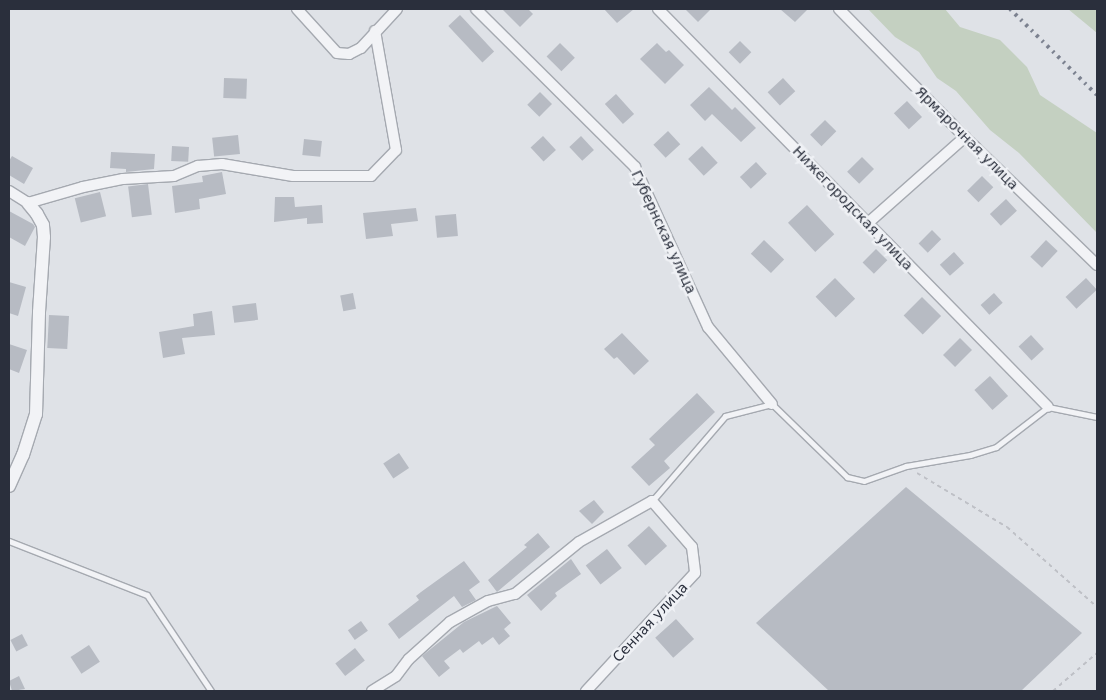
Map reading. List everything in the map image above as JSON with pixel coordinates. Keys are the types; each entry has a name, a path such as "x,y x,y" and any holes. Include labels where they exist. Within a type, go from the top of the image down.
{"street":[{"path":"297,9 337,53 348,54 361,48 397,9"},
{"name":"Губернская улица","path":"476,9 634,167 708,327 772,404"},
{"name":"Нижегородская улица","path":"658,9 1048,407"},
{"name":"Ярмарочная улица","path":"839,9 965,137 1097,265"},
{"path":"28,204 83,187 123,179 174,176 198,166 222,164 305,177 371,176 396,150 375,31"},
{"path":"868,223 965,137"},
{"path":"9,191 28,204 37,214 43,225 44,237 39,312 36,414 23,455 9,486"},
{"path":"372,691 396,676 409,659 450,622 488,601 515,594 579,542 652,500"},
{"name":"Сенная улица","path":"586,691 695,573 692,547 652,500"}],"lane":[{"path":"652,500 725,416 772,404 847,477 864,481 906,466 970,455 996,447 1048,407 1097,417"},
{"path":"9,542 147,595 211,691"}],"path":[{"path":"906,466 1007,528 1097,607"},
{"path":"1053,691 1097,653"}],"green space":[{"path":"868,9 945,9 960,27 1000,40 1027,67 1040,95 1097,133 1097,233 1019,153 990,130 956,91 937,78 919,52 895,37"},
{"path":"1068,9 1097,9 1097,33 1091,28"}],"building":[{"path":"502,9 528,9 533,14 520,27"},
{"path":"604,9 634,9 617,23"},
{"path":"685,9 711,9 698,22"},
{"path":"780,9 808,9 795,22"},
{"path":"460,15 494,52 482,62 448,26"},
{"path":"740,41 751,52 740,64 729,52"},
{"path":"560,43 575,58 561,71 547,56"},
{"path":"657,43 666,52 669,50 684,65 665,84 640,59"},
{"path":"224,78 247,79 246,99 223,98"},
{"path":"783,78 795,91 780,105 768,92"},
{"path":"709,87 732,110 735,107 756,128 741,142 712,114 705,121 690,105"},
{"path":"540,92 552,104 539,117 527,105"},
{"path":"616,94 634,114 623,124 605,104"},
{"path":"907,101 922,117 909,129 894,113"},
{"path":"825,120 836,131 821,146 810,135"},
{"path":"668,131 680,144 666,158 653,145"},
{"path":"238,135 240,154 214,157 212,138"},
{"path":"543,136 556,150 544,161 531,148"},
{"path":"581,136 594,150 582,161 569,147"},
{"path":"304,139 322,141 320,157 302,155"},
{"path":"172,146 189,147 188,162 171,161"},
{"path":"702,146 718,163 704,176 688,159"},
{"path":"111,152 155,154 154,169 126,172 126,169 110,168"},
{"path":"12,156 33,168 24,184 9,175 9,161"},
{"path":"862,157 874,169 859,184 847,172"},
{"path":"756,162 767,174 751,189 740,177"},
{"path":"222,172 226,194 199,199 200,209 175,213 172,186 203,182 202,176"},
{"path":"982,176 993,187 978,202 967,191"},
{"path":"148,184 152,215 132,217 128,186"},
{"path":"100,192 106,216 81,223 75,198"},
{"path":"275,197 294,197 295,207 322,205 323,223 307,224 307,218 274,222"},
{"path":"1006,199 1017,211 1001,226 990,214"},
{"path":"807,205 834,234 815,252 788,223"},
{"path":"416,208 418,221 391,224 393,236 366,239 363,213"},
{"path":"9,211 33,224 35,227 25,246 9,237"},
{"path":"456,214 458,236 437,238 435,216"},
{"path":"932,230 941,239 928,253 919,243"},
{"path":"764,240 784,259 771,273 751,254"},
{"path":"1046,240 1058,251 1042,268 1030,257"},
{"path":"876,249 887,260 874,274 863,262"},
{"path":"954,252 964,263 950,276 940,265"},
{"path":"835,278 855,299 836,318 816,297"},
{"path":"1086,278 1097,290 1076,309 1066,297"},
{"path":"9,282 26,287 18,316 9,313"},
{"path":"353,293 356,309 343,311 340,295"},
{"path":"994,293 1003,303 989,315 981,305"},
{"path":"922,297 941,316 923,334 904,315"},
{"path":"256,303 258,320 234,323 232,306"},
{"path":"212,311 215,335 182,338 185,354 163,358 159,332 194,326 193,314"},
{"path":"49,315 69,316 67,349 47,348"},
{"path":"622,333 649,361 634,375 617,357 614,359 604,349"},
{"path":"1031,335 1044,349 1032,360 1019,347"},
{"path":"960,338 972,350 955,367 943,355"},
{"path":"9,344 27,350 19,373 9,369"},
{"path":"990,376 1008,396 992,410 974,390"},
{"path":"697,393 715,412 664,461 670,468 649,486 631,467 655,445 649,439"},
{"path":"399,453 409,468 393,479 383,464"},
{"path":"906,487 1082,633 1021,691 829,691 756,623"},
{"path":"594,500 604,512 592,524 579,511"},
{"path":"649,526 667,546 646,565 627,545"},
{"path":"538,533 550,547 497,592 488,580 527,547 524,545"},
{"path":"607,549 622,568 600,585 586,566"},
{"path":"571,559 581,574 555,593 557,596 541,611 527,595"},
{"path":"464,561 480,582 469,590 476,600 462,607 454,596 399,639 388,624 419,600 416,596"},
{"path":"497,606 511,623 504,629 510,636 499,645 493,637 482,645 479,641 463,653 460,649 444,661 450,668 439,677 422,656 464,622"},
{"path":"676,619 694,639 673,658 655,638"},
{"path":"361,621 368,631 355,640 348,630"},
{"path":"22,634 28,646 16,651 10,640"},
{"path":"89,645 100,662 81,674 71,657"},
{"path":"355,648 365,661 345,676 335,663"},
{"path":"19,676 25,689 12,691 9,681"}],"railway":[{"path":"1010,9 1097,95"}]}
